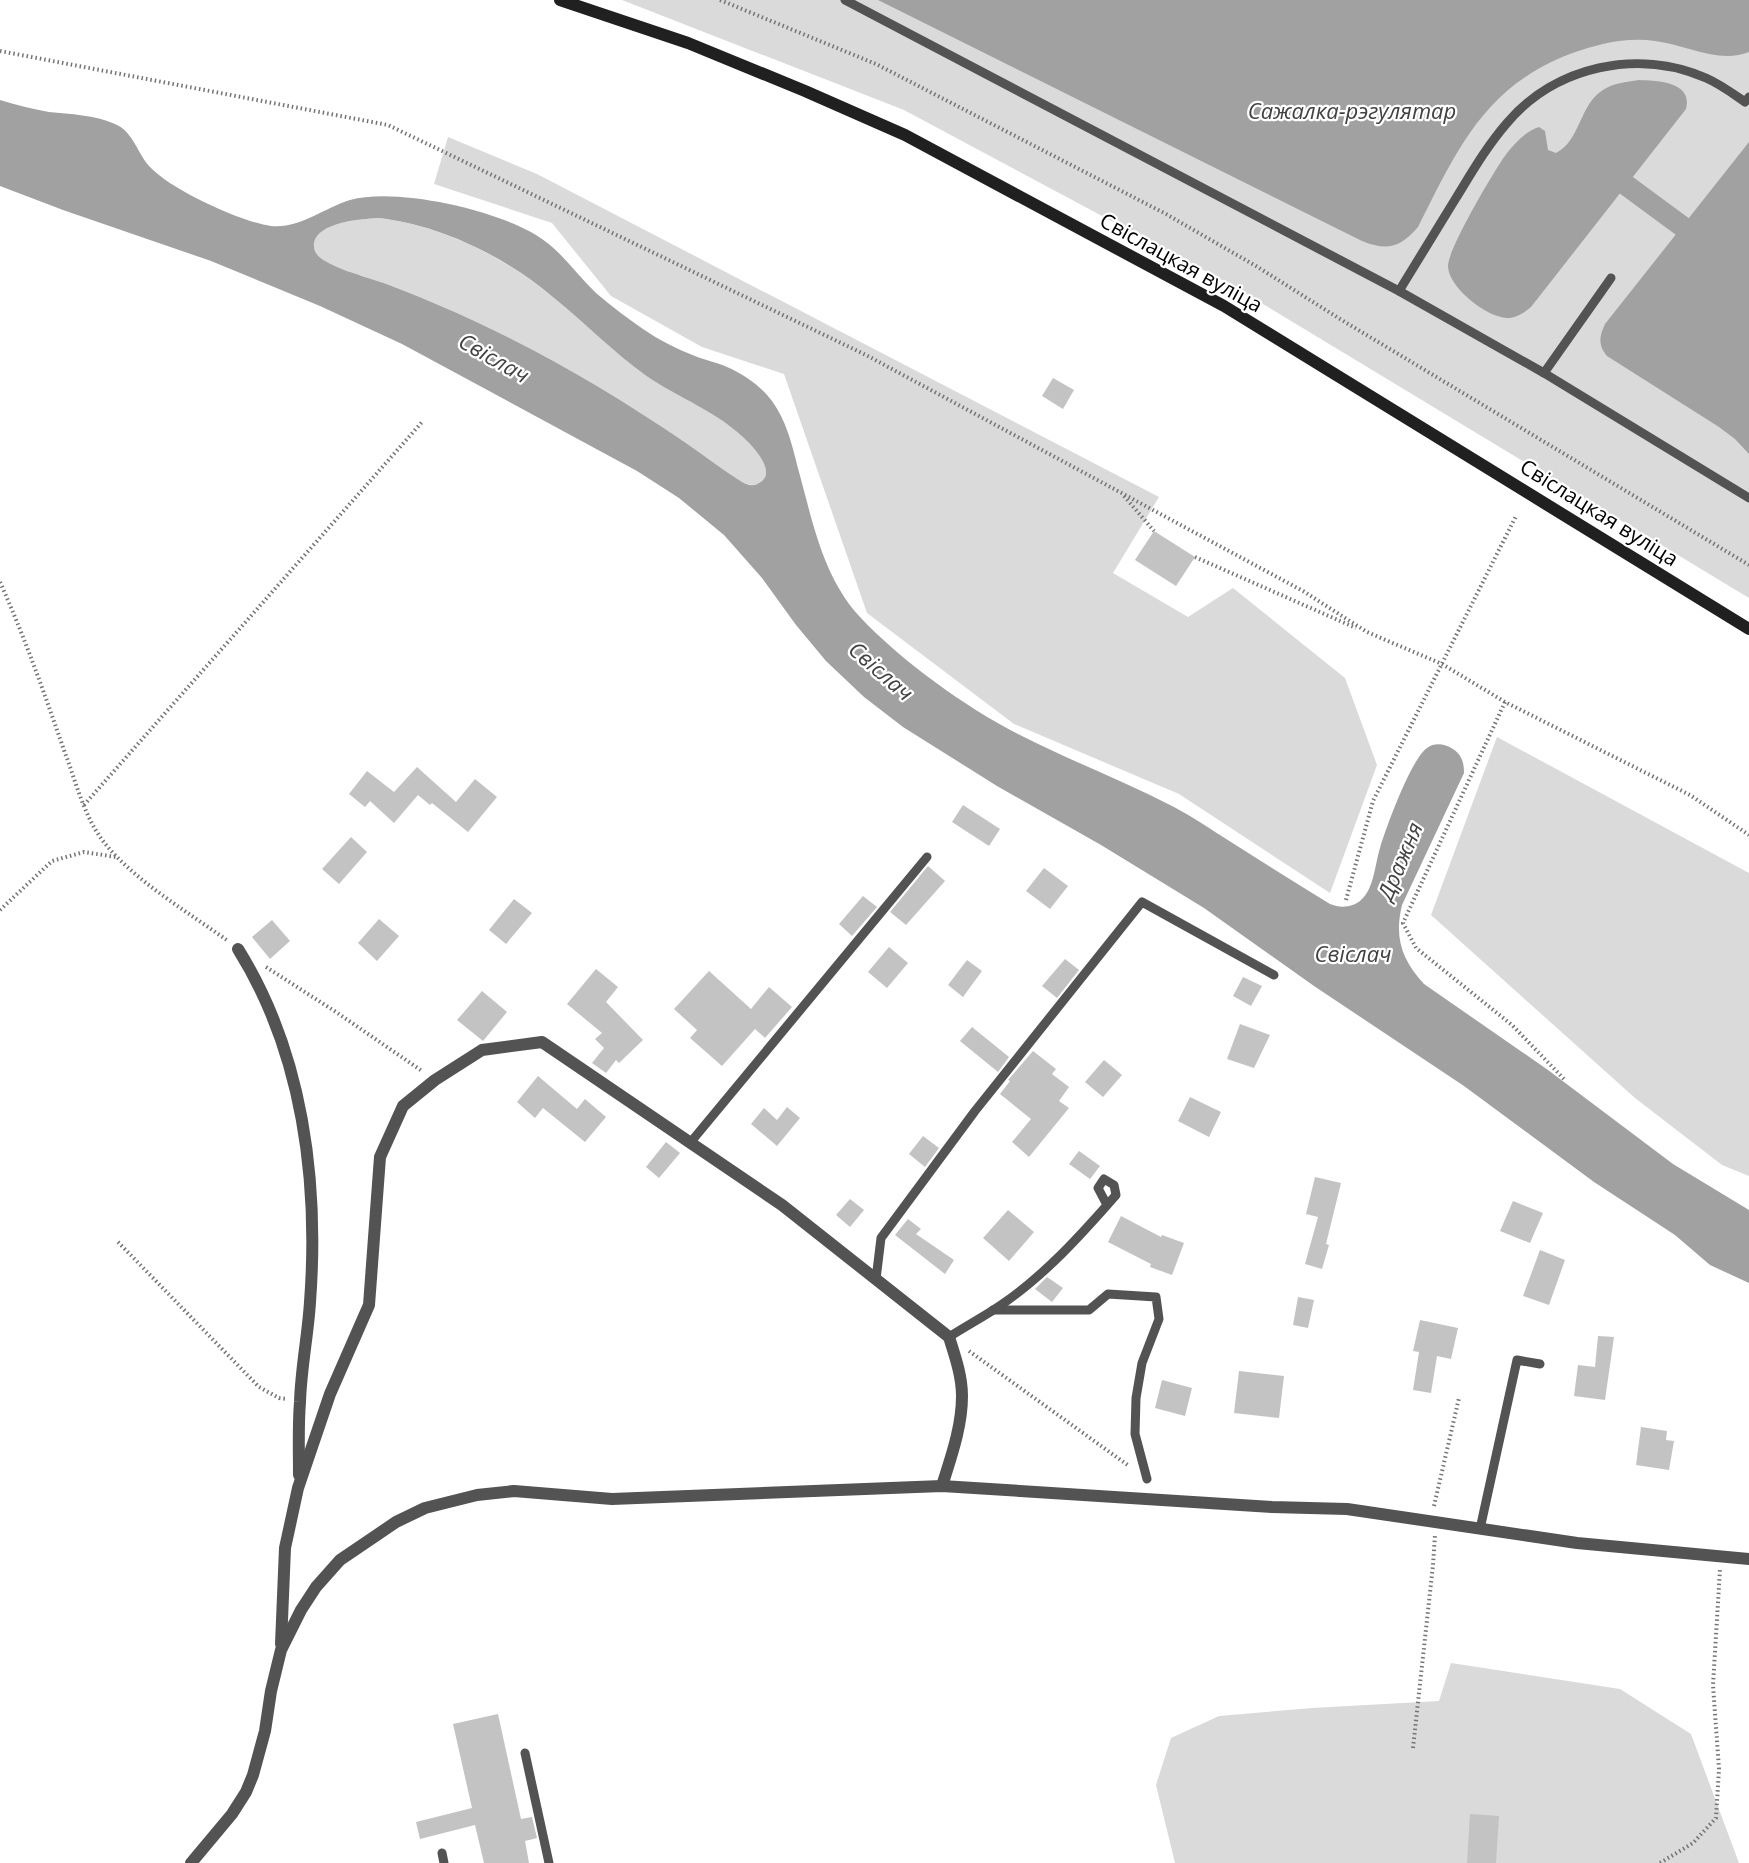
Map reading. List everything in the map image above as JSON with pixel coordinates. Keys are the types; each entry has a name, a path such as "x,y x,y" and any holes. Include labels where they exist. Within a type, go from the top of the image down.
{"main road":[{"name":"Свіслацкая вуліца","path":"560,0 688,43 905,135 1224,306 1749,629"}],"street":[{"path":"238,949 280,1033 303,1121 309,1162 312,1203 310,1300 300,1400 298,1488"},
{"path":"191,1863 246,1792 265,1731 271,1691 281,1650 285,1548 298,1488 330,1394 369,1305 380,1157 403,1106 435,1080 482,1050 542,1042 782,1205 949,1337 958,1365 962,1396 957,1437 942,1486"},
{"path":"281,1650 301,1610 316,1587 340,1560 396,1522 425,1508 477,1495 514,1491 623,1498 942,1486 1272,1507 1347,1509 1577,1543 1749,1559"}],"lane":[{"path":"845,0 1399,291 1544,373 1749,498"},
{"path":"1399,291 1480,158 1508,121 1535,96 1564,80 1598,68 1632,62 1668,66 1705,78 1745,102 1749,97"},
{"path":"1544,373 1611,278"},
{"path":"690,1143 927,857"},
{"path":"876,1280 881,1238 975,1111 1142,902 1274,975"},
{"path":"949,1337 993,1310 1056,1260 1107,1205"},
{"path":"993,1310 1089,1310 1108,1294 1156,1297 1159,1319 1142,1363 1136,1398 1135,1434 1147,1479"},
{"path":"1480,1529 1517,1360 1540,1364"},
{"path":"525,1753 549,1863"}],"path":[{"path":"720,0 876,64 1166,214 1256,266 1350,326 1749,565"},
{"path":"0,51 388,126 866,355 1303,591 1367,632"},
{"path":"0,582 19,624 84,805 423,421"},
{"path":"1122,493 1154,531"},
{"path":"1346,900 1373,801 1516,516"},
{"path":"1195,557 1442,664 1505,702 1690,795 1749,835"},
{"path":"1505,702 1403,923 1416,948 1512,1025 1564,1079"},
{"path":"0,910 52,861 84,852 117,857"},
{"path":"118,1242 259,1387 279,1398 300,1400"},
{"path":"949,1337 1147,1479"},
{"path":"1413,1748 1433,1565 1433,1522 1459,1398"},
{"path":"1660,1863 1693,1843 1716,1818 1719,1769 1713,1685 1720,1557"}],"shaded area":[{"path":"622,0 1749,0 1749,598 1235,287 904,110"},
{"path":"448,137 537,174 1159,497 1113,573 1188,617 1233,588 1345,678 1377,765 1330,893 1179,794 1014,724 867,613 784,374 702,347 611,296 552,223 434,184"},
{"path":"378,218 425,227 448,235 515,269 554,298 645,375 737,431 760,456 766,468 764,479 755,485 742,482 626,404 533,350 469,318 332,265 321,259 315,252 314,243 323,230 341,223"},
{"path":"1497,737 1749,873 1749,1176 1722,1165 1635,1098 1431,915"},
{"path":"1451,1663 1620,1689 1691,1734 1739,1863 1175,1863 1156,1785 1171,1738 1219,1716 1439,1701"}],"water":[{"name":"Сажалка-рэгулятар","path":"878,0 1749,0 1749,52 1738,55 1714,55 1655,41 1623,41 1581,50 1540,68 1515,84 1494,103 1476,124 1461,147 1418,227 1399,243 1386,247 1362,241"},
{"path":"1639,80 1664,82 1679,88 1687,100 1686,109 1531,307 1520,315 1507,318 1479,307 1454,283 1448,266 1464,227 1507,153 1526,134 1539,127 1545,131 1548,150 1556,153 1571,140 1595,96 1611,86"},
{"name":"Свіслач","path":"0,100 49,112 91,117 115,124 127,132 151,168 174,186 225,212 258,223 271,226 292,224 350,200 393,196 445,203 472,210 497,217 536,235 561,255 596,293 643,329 662,341 735,371 765,393 781,416 787,430 821,549 837,585 860,617 915,667 1001,725 1174,807 1330,904 1350,906 1365,895 1371,883 1388,825 1414,765 1430,746 1440,744 1453,749 1462,760 1464,773 1402,905 1399,928 1405,957 1424,984 1548,1070 1673,1164 1749,1210 1749,1283 1710,1265 1675,1235 1594,1182 1464,1086 1314,986 1204,908 1101,845 997,786 903,727 864,697 826,661 762,578 724,535 679,498 637,471 402,344 320,306 211,261 0,186","holes":["378,218 425,227 472,245 516,269 536,283 645,375 737,431 760,456 766,468 764,479 755,485 742,482 626,404 533,350 427,300 335,266 320,258 314,249 317,236 323,230 341,223"]},
{"path":"1749,142 1749,454 1719,427 1607,356 1600,341 1605,324"}],"building":[{"path":"1053,378 1074,390 1063,409 1042,396"},
{"path":"1154,531 1195,557 1176,586 1135,560"},
{"path":"417,767 456,802 475,779 497,797 468,832 432,803 430,805 418,795 394,823 370,801 365,807 349,794 367,771 394,792"},
{"path":"963,805 1000,829 989,846 952,822"},
{"path":"351,837 367,852 339,884 322,869"},
{"path":"928,866 945,881 906,925 890,912"},
{"path":"1044,868 1068,886 1050,909 1026,891"},
{"path":"863,896 877,907 852,936 839,924"},
{"path":"514,899 532,913 506,944 489,930"},
{"path":"379,919 399,936 377,961 358,943"},
{"path":"272,920 290,941 270,959 252,937"},
{"path":"889,947 908,963 887,988 868,972"},
{"path":"1065,959 1079,970 1057,998 1042,986"},
{"path":"967,960 982,971 963,997 948,985"},
{"path":"596,969 618,987 606,1002 643,1040 619,1063 616,1060 606,1073 592,1063 604,1048 595,1039 602,1033 567,1004"},
{"path":"709,971 751,1009 769,987 792,1007 765,1038 755,1029 722,1066 690,1038 697,1030 674,1009"},
{"path":"1243,977 1262,986 1251,1006 1233,996"},
{"path":"482,991 507,1012 483,1041 457,1020"},
{"path":"1240,1024 1270,1035 1254,1068 1227,1059"},
{"path":"972,1027 1009,1057 998,1072 960,1041"},
{"path":"1033,1051 1056,1069 1052,1074 1069,1087 1059,1101 1069,1108 1029,1157 1012,1142 1031,1119 1000,1094 1010,1081 1008,1080"},
{"path":"1104,1060 1122,1075 1103,1097 1085,1082"},
{"path":"538,1076 577,1109 585,1099 606,1117 585,1142 543,1108 535,1118 517,1102"},
{"path":"1190,1097 1221,1112 1209,1137 1178,1121"},
{"path":"787,1107 800,1118 777,1146 751,1124 764,1108 777,1120"},
{"path":"923,1136 939,1148 925,1167 909,1154"},
{"path":"666,1142 680,1153 659,1178 646,1167"},
{"path":"1079,1151 1100,1166 1090,1179 1069,1164"},
{"path":"1315,1177 1341,1183 1322,1269 1305,1264 1318,1217 1306,1214"},
{"path":"850,1199 864,1210 850,1227 836,1215"},
{"path":"1513,1201 1543,1213 1530,1243 1500,1231"},
{"path":"1008,1210 1034,1232 1009,1261 983,1238"},
{"path":"1121,1216 1161,1237 1162,1235 1184,1243 1172,1275 1150,1267 1151,1264 1108,1242"},
{"path":"908,1219 921,1229 916,1234 954,1260 945,1274 895,1235"},
{"path":"1540,1250 1565,1260 1549,1305 1523,1296"},
{"path":"1047,1277 1063,1288 1052,1302 1035,1289"},
{"path":"1298,1297 1314,1300 1308,1328 1293,1325"},
{"path":"1420,1320 1458,1328 1451,1359 1437,1356 1431,1393 1413,1390 1419,1352 1413,1351"},
{"path":"1598,1336 1614,1337 1605,1400 1574,1396 1578,1365 1595,1367"},
{"path":"1239,1371 1284,1376 1279,1418 1234,1413"},
{"path":"1162,1380 1192,1388 1185,1416 1155,1408"},
{"path":"1641,1427 1667,1431 1666,1440 1674,1441 1669,1470 1636,1465"},
{"path":"498,1714 521,1819 532,1817 537,1838 525,1841 529,1863 484,1863 475,1825 420,1839 416,1822 472,1808 453,1724"},
{"path":"1470,1814 1499,1816 1496,1863 1467,1863"}],"waterway":[{"path":"1626,185 1683,227"}],"water label":[{"name":"Дражня","path":"1400,861"}]}
